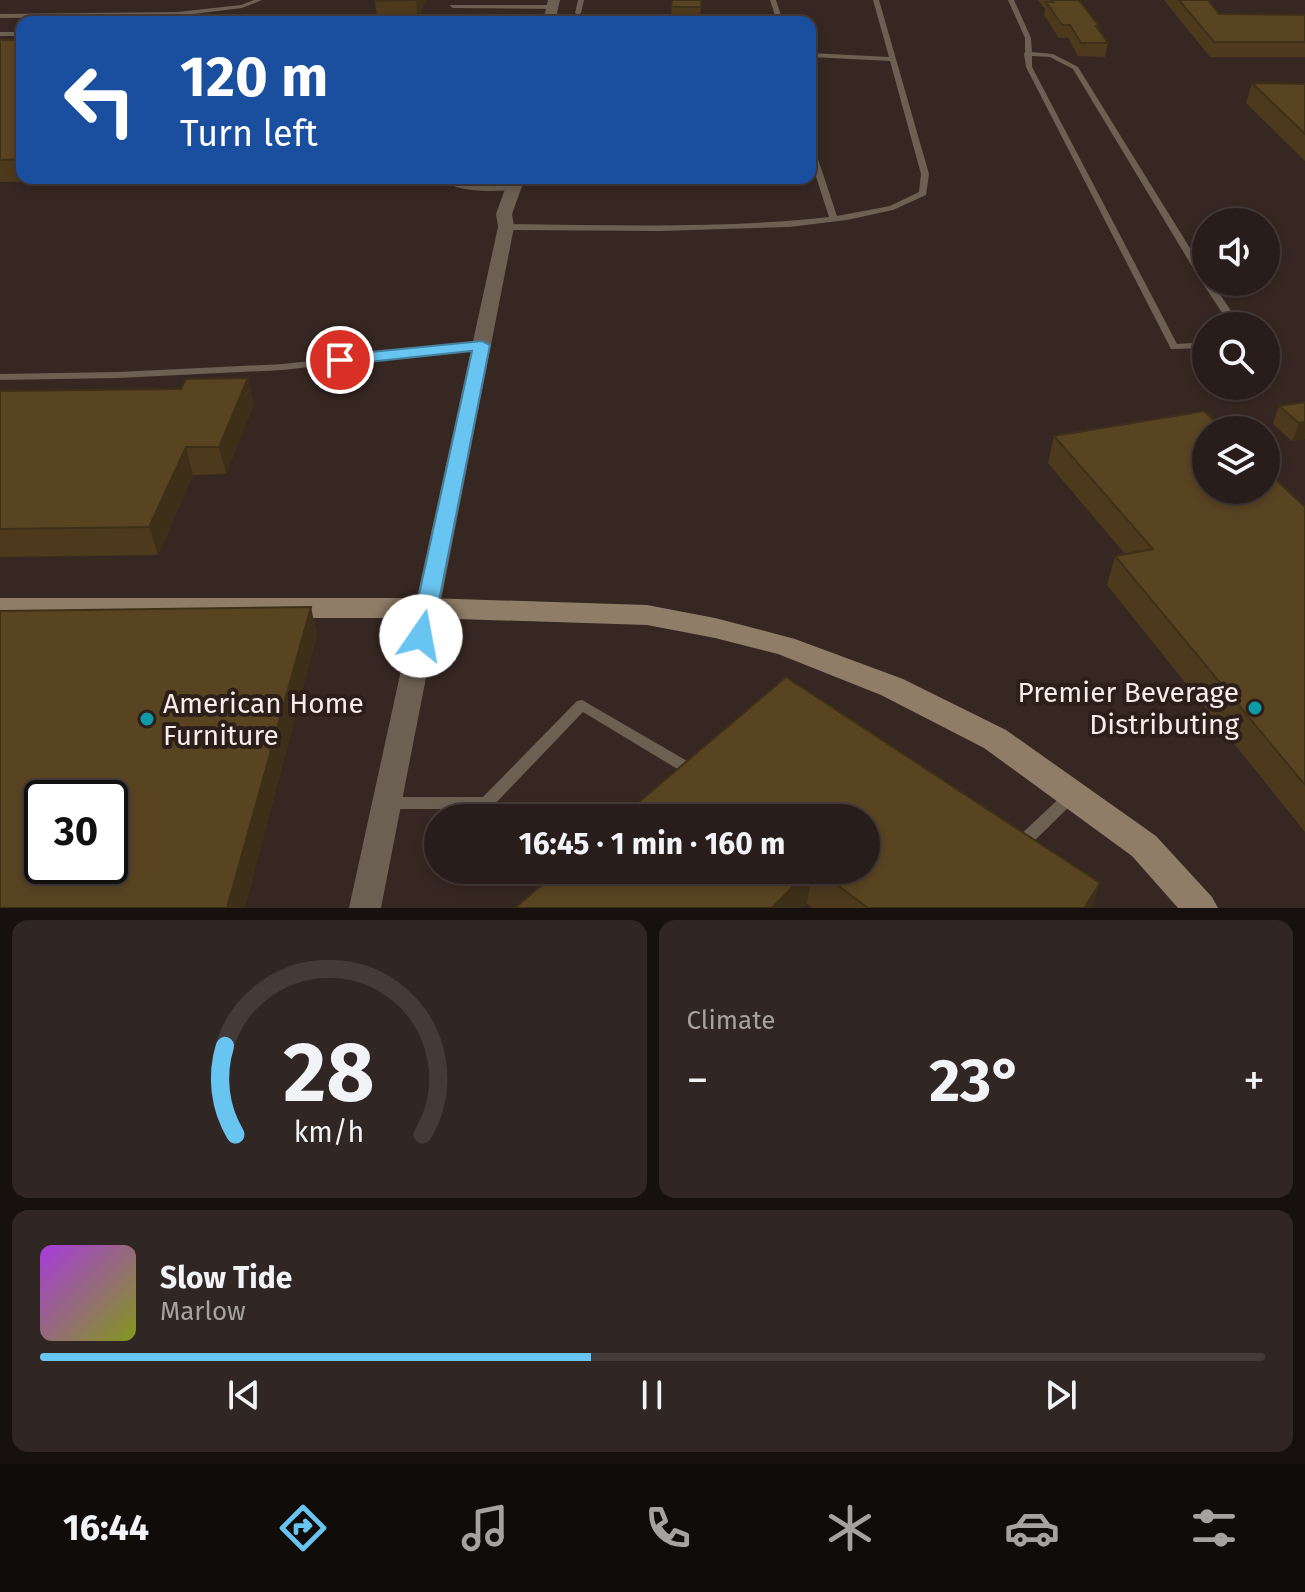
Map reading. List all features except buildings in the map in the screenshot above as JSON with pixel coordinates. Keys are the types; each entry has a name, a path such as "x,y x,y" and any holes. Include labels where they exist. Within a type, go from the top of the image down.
{"street":[{"path":"365,908 506,227 504,214 516,184"},
{"path":"0,608 427,608 647,615 785,646 892,687 995,739 1144,846 1200,908"}],"lane":[{"path":"0,16 169,14 232,8 254,4 259,0"},
{"path":"578,13 581,0"},
{"path":"506,227 733,226 868,216 905,206 923,193 926,186 876,0"},
{"path":"1011,0 1028,38 1029,67 1174,347 1192,346"},
{"path":"453,6 553,4"},
{"path":"1027,54 1051,55 1068,61 1076,68 1192,259"},
{"path":"816,55 893,59"},
{"path":"816,165 834,219"},
{"path":"450,184 473,188 507,184"},
{"path":"0,377 283,367 482,345"},
{"path":"387,803 487,803 582,705 689,769"},
{"path":"1029,853 1018,844 1072,794"}],"place":[{"name":"Premier Beverage Distributing","path":"1255,708"},
{"name":"American Home Furniture","path":"147,719"}],"route":[{"path":"340,360 482,345 421,636"}]}
